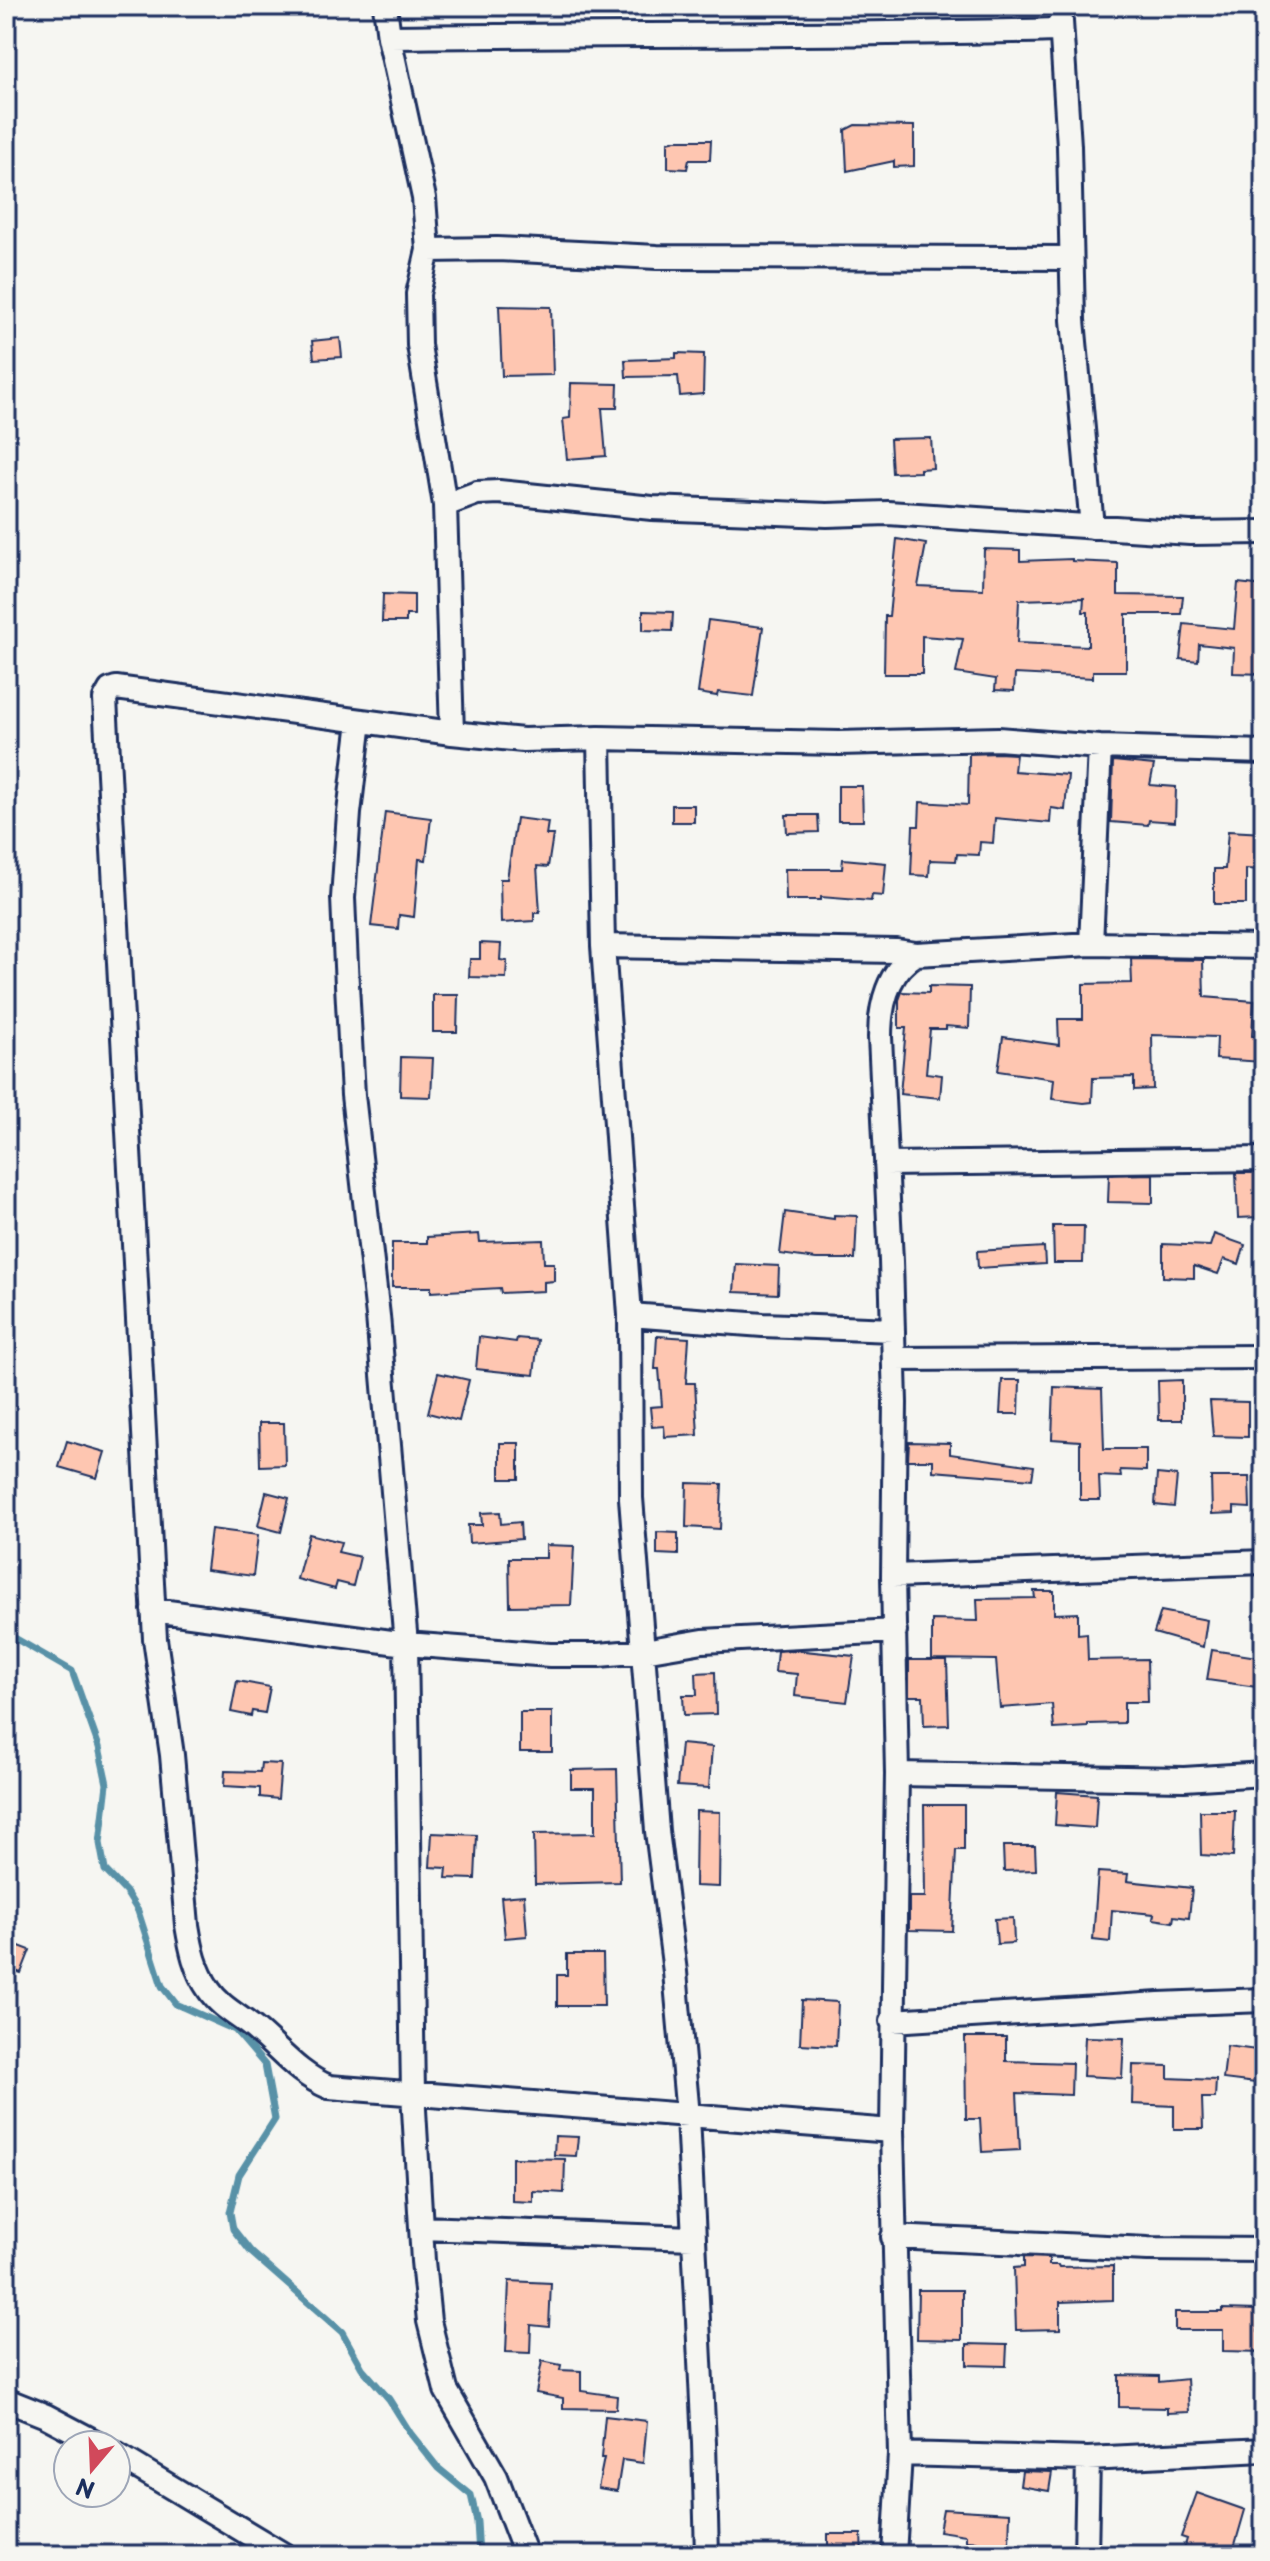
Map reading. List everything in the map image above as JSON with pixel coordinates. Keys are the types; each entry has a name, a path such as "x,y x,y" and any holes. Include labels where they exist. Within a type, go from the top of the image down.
{"street":[{"path":"385,6 424,198 428,250 418,294 417,319 445,505 452,733"},
{"path":"1060,6 1069,146 1073,320 1092,527"},
{"path":"389,37 1060,30"},
{"path":"428,250 497,249 671,257 1070,258"},
{"path":"445,505 477,493 499,492 652,508 827,515 888,513 1190,533 1264,532"},
{"path":"892,2131 329,2087 293,2066 258,2031 221,2004 201,1977 191,1951 182,1887 172,1755 155,1639 105,699 110,690 116,688 523,740 599,738 839,743 998,739 1100,747 1264,752"},
{"path":"360,721 344,884 346,966 353,1095 378,1316 406,1644 413,2093 429,2321 446,2390 496,2477 526,2555"},
{"path":"599,738 603,946 630,1315 631,1498 657,1831 675,1972 688,2116 707,2555"},
{"path":"1091,944 1100,747"},
{"path":"603,946 881,950 916,954 1091,944 1264,947"},
{"path":"894,2555 900,2454 892,2131 897,1774 893,1576 894,1359 880,1037 881,1009 896,972 904,961 916,954"},
{"path":"886,1164 1264,1159"},
{"path":"630,1315 763,1325 893,1330"},
{"path":"894,1359 1264,1357"},
{"path":"893,1576 1264,1562"},
{"path":"153,1610 406,1644 550,1655 599,1655 703,1641 895,1631"},
{"path":"897,1774 1184,1779 1264,1774"},
{"path":"892,2021 1264,2000"},
{"path":"421,2228 693,2238"},
{"path":"893,2237 1148,2249 1264,2250"},
{"path":"6,2400 71,2429"},
{"path":"900,2454 1088,2459 1264,2450"},
{"path":"1086,2555 1088,2459"},
{"path":"132,2464 284,2555"}],"building":[{"path":"855,125 914,126 914,166 894,167 894,161 847,171 845,130"},
{"path":"711,140 710,160 689,160 687,169 668,168 668,142"},
{"path":"499,306 551,307 553,375 502,376"},
{"path":"340,338 342,357 314,359 312,341"},
{"path":"676,353 704,354 703,394 680,396 678,376 626,377 625,360 676,358"},
{"path":"571,383 618,384 617,408 602,408 606,456 567,459 563,419 570,418"},
{"path":"931,438 933,468 892,473 890,439"},
{"path":"897,539 926,544 918,586 983,589 984,549 1020,550 1020,561 1072,559 1118,563 1118,595 1183,596 1181,614 1126,614 1126,671 1093,671 1093,678 1015,674 1014,691 995,690 996,679 956,673 963,639 922,636 922,674 884,674 885,616 889,616","holes":["1084,598 1083,612 1088,612 1088,646 1017,643 1019,600"]},
{"path":"1238,583 1264,586 1264,674 1233,673 1234,648 1199,644 1198,661 1180,659 1184,624 1234,629"},
{"path":"383,594 414,595 414,615 406,615 406,622 382,622"},
{"path":"643,611 673,612 672,631 643,630"},
{"path":"708,620 763,627 753,696 698,693"},
{"path":"969,754 1016,754 1014,771 1068,775 1065,810 1051,808 1050,823 995,818 993,843 980,842 979,855 957,854 956,861 930,860 929,876 911,875 913,826 919,826 920,802 968,805"},
{"path":"1113,761 1154,765 1150,785 1176,787 1175,822 1149,820 1148,825 1111,822"},
{"path":"838,786 862,786 863,821 838,821"},
{"path":"672,805 694,805 694,822 672,822"},
{"path":"385,812 431,818 426,860 419,859 414,917 399,915 398,929 371,926"},
{"path":"786,815 818,815 819,832 787,833"},
{"path":"516,818 548,822 546,835 553,835 548,867 537,866 540,913 534,913 534,921 501,923 500,879 507,879"},
{"path":"1228,831 1264,833 1264,870 1246,869 1246,904 1214,904 1214,869 1225,869"},
{"path":"843,859 886,863 883,896 872,895 871,901 821,897 821,900 786,900 785,869 842,869"},
{"path":"480,943 501,944 500,960 507,961 506,978 469,977 470,959 480,959"},
{"path":"1131,959 1203,960 1204,997 1254,1001 1252,1036 1264,1037 1264,1062 1216,1059 1217,1037 1152,1035 1153,1089 1134,1090 1134,1077 1093,1078 1092,1102 1084,1103 1052,1099 1054,1079 998,1071 1003,1037 1059,1045 1058,1019 1083,1019 1083,984 1132,983"},
{"path":"929,986 970,987 969,1028 946,1026 946,1029 930,1029 926,1073 942,1075 940,1098 900,1094 906,1028 899,1028 899,1000 902,992 929,993"},
{"path":"433,995 458,995 457,1032 433,1032"},
{"path":"401,1057 433,1058 431,1097 400,1096"},
{"path":"1236,1173 1258,1173 1259,1217 1238,1218"},
{"path":"1153,1174 1153,1203 1108,1202 1109,1175"},
{"path":"785,1212 834,1219 834,1215 857,1216 855,1259 816,1259 780,1254"},
{"path":"1053,1226 1084,1226 1083,1263 1054,1263"},
{"path":"479,1234 480,1242 543,1240 544,1263 554,1263 554,1281 544,1282 544,1291 501,1293 500,1288 431,1292 431,1287 392,1287 392,1243 427,1243 427,1237"},
{"path":"1214,1234 1245,1245 1239,1264 1224,1259 1218,1274 1194,1266 1194,1278 1163,1277 1163,1244 1210,1246"},
{"path":"1044,1247 1045,1264 978,1268 977,1251"},
{"path":"736,1264 779,1266 778,1294 734,1292"},
{"path":"657,1336 689,1338 686,1383 695,1383 698,1435 665,1437 664,1426 652,1427 650,1407 662,1406 659,1369 655,1369"},
{"path":"479,1337 516,1342 517,1338 538,1340 534,1375 476,1369"},
{"path":"438,1373 469,1380 459,1421 428,1413"},
{"path":"1002,1380 1020,1380 1019,1414 1000,1414"},
{"path":"1182,1380 1182,1420 1159,1420 1158,1381"},
{"path":"1054,1387 1102,1389 1104,1449 1146,1449 1146,1471 1120,1470 1121,1477 1099,1476 1100,1500 1080,1500 1080,1441 1052,1439"},
{"path":"1210,1401 1248,1402 1248,1437 1213,1436"},
{"path":"259,1423 284,1423 285,1465 260,1466"},
{"path":"67,1441 105,1452 97,1478 59,1467"},
{"path":"909,1442 950,1443 950,1454 1034,1466 1032,1479 933,1471 933,1460 908,1460"},
{"path":"500,1443 519,1443 519,1479 500,1479"},
{"path":"1157,1474 1177,1476 1174,1507 1155,1505"},
{"path":"1211,1477 1249,1477 1250,1508 1234,1507 1234,1513 1212,1514"},
{"path":"687,1483 722,1484 720,1529 686,1527"},
{"path":"266,1492 289,1498 281,1532 258,1526"},
{"path":"500,1512 501,1524 520,1522 521,1539 469,1543 468,1525 482,1525 481,1513"},
{"path":"211,1529 258,1535 253,1576 206,1570"},
{"path":"657,1532 678,1533 678,1555 657,1554"},
{"path":"309,1534 341,1542 338,1552 360,1557 353,1586 337,1582 335,1589 297,1579"},
{"path":"546,1545 574,1546 571,1605 510,1606 509,1558 546,1558"},
{"path":"1034,1591 1054,1591 1054,1614 1078,1613 1078,1634 1087,1633 1088,1660 1147,1659 1148,1702 1124,1702 1124,1723 1054,1729 1052,1704 1000,1708 996,1660 932,1659 932,1620 978,1621 977,1599 1035,1598"},
{"path":"1161,1611 1207,1620 1203,1647 1154,1633"},
{"path":"1212,1650 1264,1658 1264,1688 1207,1680"},
{"path":"777,1651 854,1656 847,1702 795,1696 797,1674 775,1672"},
{"path":"909,1660 947,1660 949,1725 924,1726 923,1696 909,1696"},
{"path":"715,1672 716,1714 684,1715 683,1695 697,1695 696,1673"},
{"path":"237,1681 270,1687 265,1713 252,1711 251,1716 231,1712"},
{"path":"520,1712 552,1712 552,1752 520,1752"},
{"path":"681,1744 712,1747 709,1788 677,1786"},
{"path":"261,1763 281,1764 278,1799 260,1797 260,1788 224,1786 225,1771 260,1772"},
{"path":"617,1769 620,1882 535,1884 534,1834 595,1833 595,1788 571,1788 571,1770"},
{"path":"1057,1792 1097,1795 1095,1828 1055,1825"},
{"path":"924,1805 964,1805 964,1850 956,1850 952,1931 909,1930 909,1897 925,1897"},
{"path":"696,1811 720,1812 719,1887 695,1886"},
{"path":"1200,1811 1235,1811 1233,1857 1201,1855"},
{"path":"432,1833 477,1835 475,1879 446,1878 447,1868 430,1867"},
{"path":"1003,1846 1035,1846 1036,1870 1004,1871"},
{"path":"1098,1872 1128,1874 1127,1881 1192,1888 1189,1918 1174,1916 1173,1922 1153,1919 1154,1914 1112,1910 1110,1942 1093,1940"},
{"path":"524,1895 527,1936 505,1938 501,1897"},
{"path":"1013,1918 1014,1943 997,1944 995,1919"},
{"path":"6,1941 30,1950 21,1973 6,1968"},
{"path":"567,1954 603,1954 604,2006 557,2006 557,1975 567,1975"},
{"path":"802,2000 838,2002 836,2046 800,2044"},
{"path":"965,2037 1006,2037 1006,2061 1072,2063 1071,2095 1017,2093 1020,2150 982,2152 980,2119 966,2119"},
{"path":"1085,2037 1124,2038 1122,2078 1083,2076"},
{"path":"1227,2046 1264,2051 1264,2084 1223,2079"},
{"path":"1133,2065 1168,2066 1168,2078 1216,2080 1215,2098 1202,2098 1203,2129 1174,2129 1174,2106 1132,2104"},
{"path":"555,2136 578,2137 576,2156 554,2155"},
{"path":"512,2158 565,2159 564,2193 533,2191 533,2202 512,2201"},
{"path":"1024,2257 1049,2258 1049,2265 1059,2267 1113,2266 1113,2300 1060,2302 1060,2329 1016,2330 1014,2268 1024,2267"},
{"path":"509,2281 551,2283 549,2327 531,2325 530,2353 506,2352"},
{"path":"918,2290 962,2290 962,2340 917,2339"},
{"path":"1222,2309 1258,2310 1258,2331 1264,2331 1264,2352 1223,2351 1223,2330 1175,2330 1175,2312 1222,2312"},
{"path":"967,2344 1007,2345 1006,2366 967,2365"},
{"path":"542,2361 561,2365 560,2370 581,2371 581,2391 617,2396 616,2409 563,2408 563,2398 536,2393"},
{"path":"1119,2375 1159,2376 1159,2382 1187,2379 1189,2412 1167,2413 1167,2408 1119,2407"},
{"path":"605,2416 647,2421 643,2463 622,2460 617,2491 598,2488 604,2458 601,2458"},
{"path":"1022,2471 1052,2472 1049,2491 1020,2486"},
{"path":"1197,2493 1245,2510 1232,2555 1182,2555 1187,2539 1181,2537"},
{"path":"943,2509 1010,2513 1009,2544 966,2541 966,2535 939,2531"},
{"path":"828,2534 861,2534 862,2555 828,2555"}],"waterway":[{"path":"6,1633 72,1671 99,1747 107,1784 100,1843 105,1870 126,1892 138,1911 162,1986 176,2004 235,2030 265,2065 275,2119 239,2175 230,2212 233,2229 251,2252 342,2332 362,2368 389,2399 411,2434 438,2468 471,2495 479,2555"}]}
